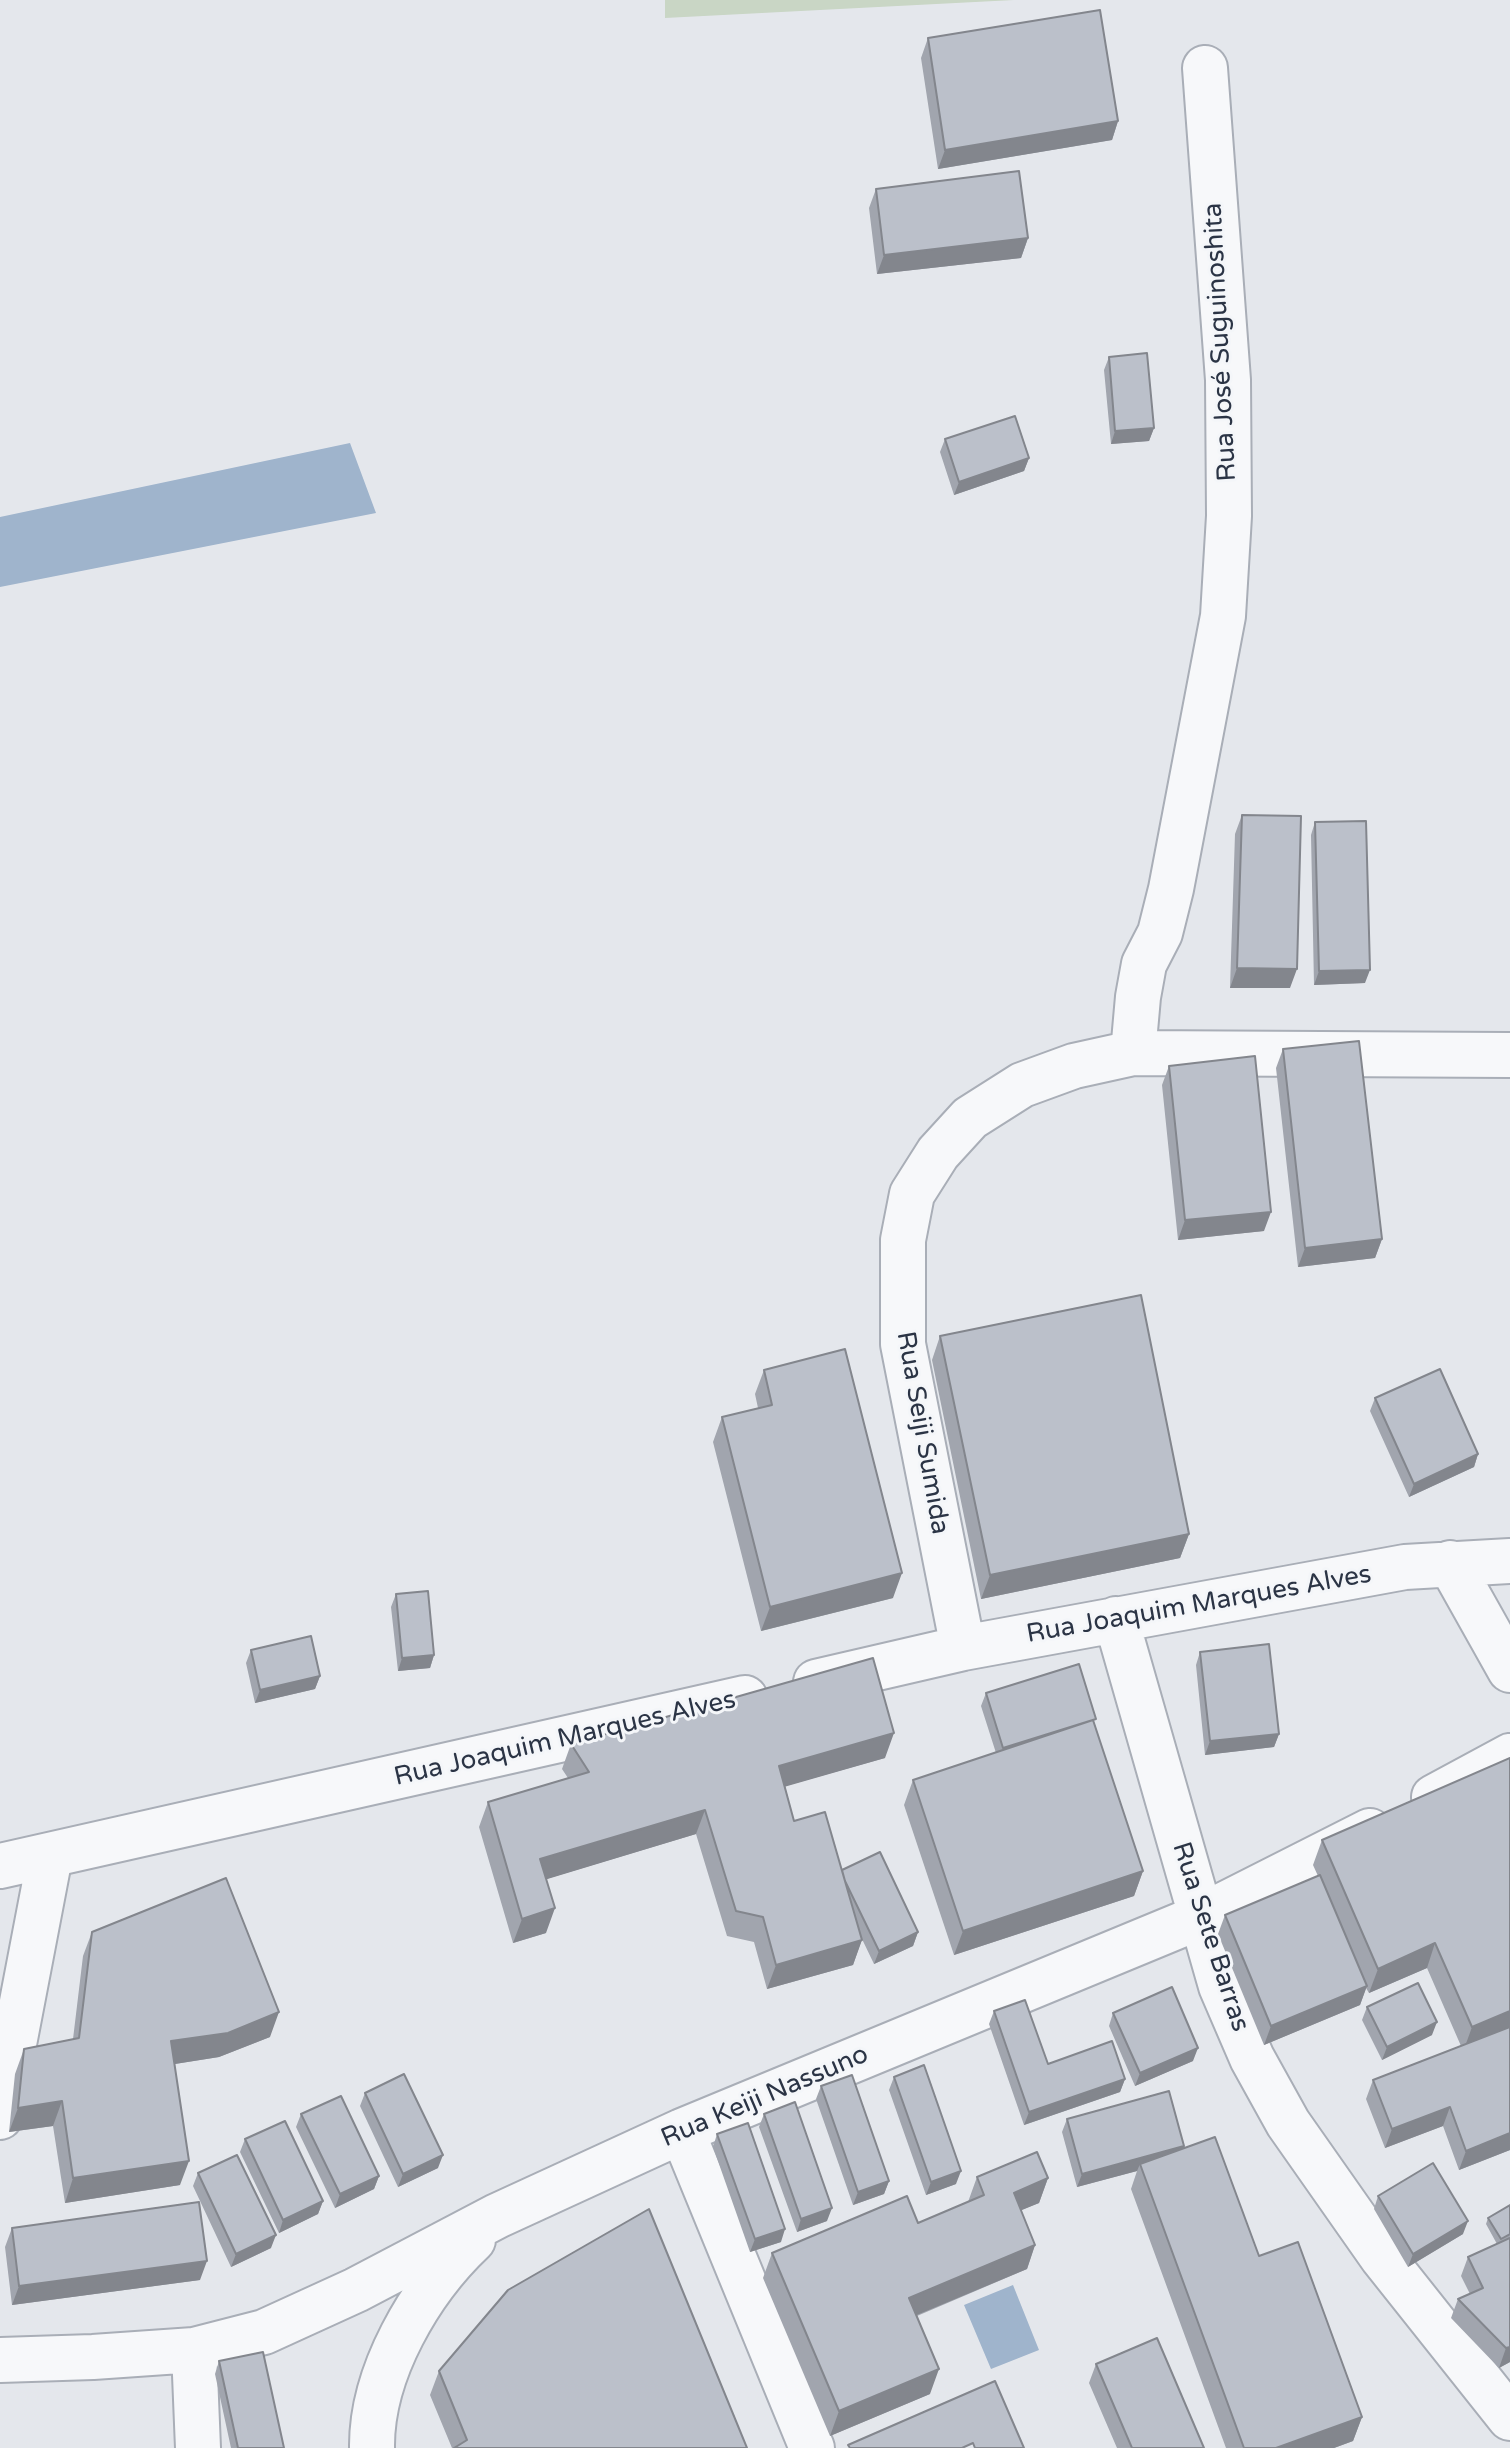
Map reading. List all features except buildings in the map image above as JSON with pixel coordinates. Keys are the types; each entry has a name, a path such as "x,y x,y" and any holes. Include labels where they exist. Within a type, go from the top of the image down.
{"street":[{"name":"Rua José Suguinoshita","path":"1133,1053 1144,964 1160,933 1171,889 1223,616 1229,516 1228,380 1205,68"},
{"name":"Rua Seiji Sumida","path":"963,1648 903,1344 903,1240 912,1194 938,1153 970,1118 1022,1085 1074,1066 1133,1053 1510,1055"},
{"name":"Rua Joaquim Marques Alves","path":"0,1866 963,1648 1405,1567 1510,1561"},
{"path":"1450,1563 1510,1670"},
{"name":"Rua Sete Barras","path":"1116,1619 1221,1986 1252,2058 1288,2123 1382,2257 1510,2418"},
{"name":"Rua Keiji Nassuno","path":"0,2360 194,2350 264,2332 356,2290 497,2216 682,2131 1200,1917 1510,1756"},
{"path":"0,2117 50,1856"},
{"path":"682,2131 812,2448"},
{"path":"372,2448 373,2414 383,2379 408,2325 429,2288 454,2258 497,2216"},
{"path":"194,2350 198,2448"}],"green space":[{"path":"665,0 1014,0 665,18"}],"water":[{"path":"350,443 376,513 0,587 0,517"},
{"path":"1013,2285 1039,2350 991,2369 964,2305"}]}
